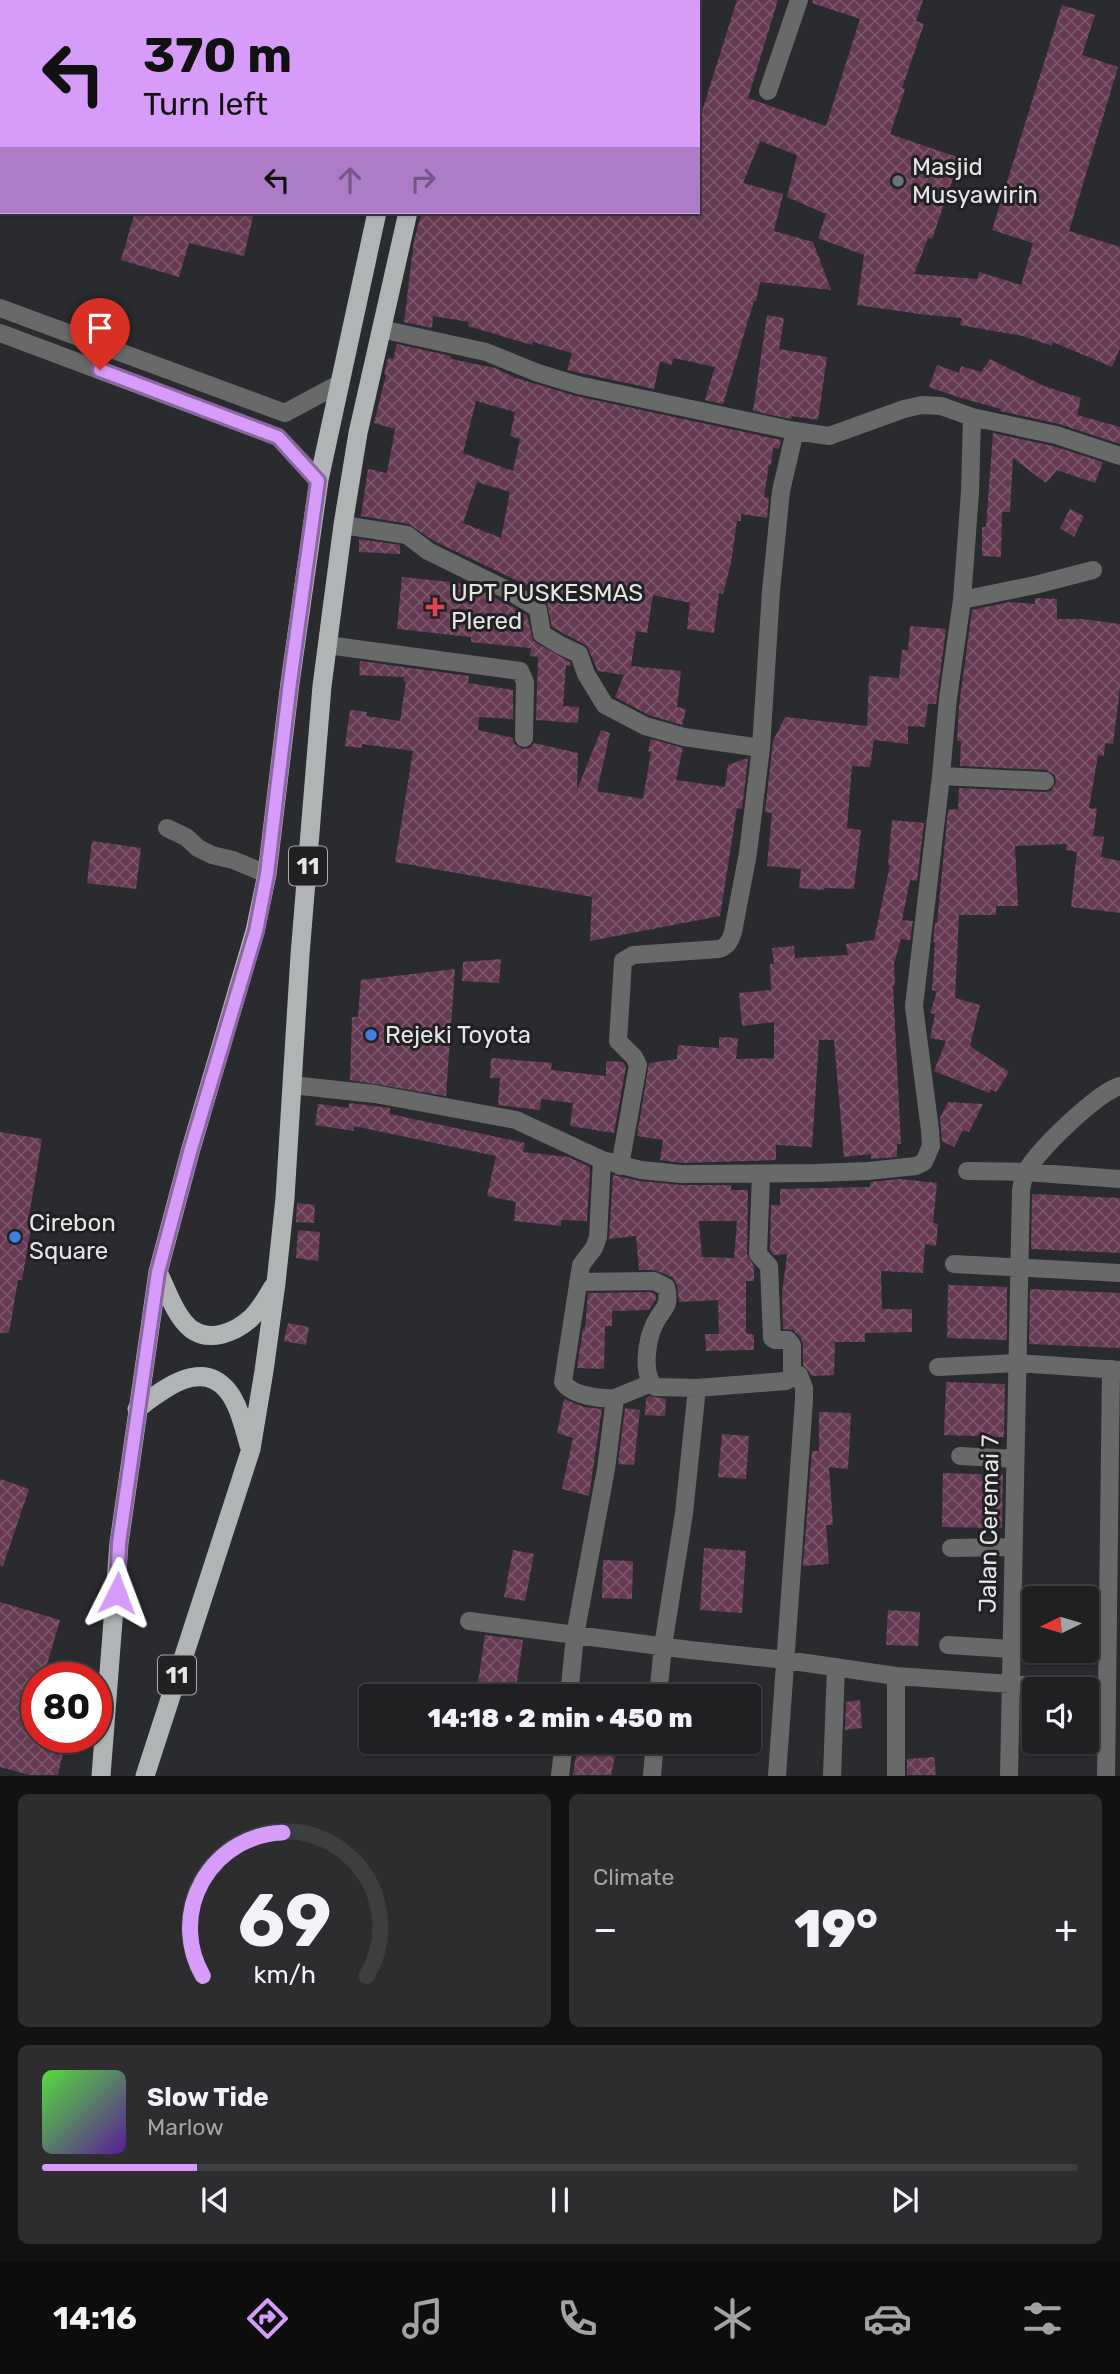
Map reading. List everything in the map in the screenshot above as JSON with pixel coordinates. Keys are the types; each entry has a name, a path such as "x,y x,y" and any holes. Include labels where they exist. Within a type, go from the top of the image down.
{"highway":[{"name":"11","path":"101,1776 119,1543 158,1272 190,1152 256,931 267,874 318,481 377,214"},
{"name":"11","path":"145,1776 251,1448 276,1283 285,1198 327,645 358,433 408,214"},
{"path":"158,1272 173,1304 191,1329 201,1334 216,1336 233,1331 253,1317 276,1283"},
{"path":"138,1409 170,1384 178,1381 197,1377 217,1380 229,1391 251,1448"}],"street":[{"path":"768,91 799,0"},
{"path":"0,308 285,413 339,384"},
{"path":"381,329 486,352 538,373 578,385 795,431 829,436 922,405 941,407 972,417 1056,435 1120,456"},
{"path":"0,333 278,437 318,481"},
{"path":"74,361 82,338"},
{"path":"292,1085 375,1094 506,1118 602,1160 640,1170 681,1174 868,1171 916,1166 924,1162 929,1154 930,1130 914,1006 948,698 962,600 972,417"},
{"path":"620,1166 638,1065 618,1041 623,961 633,955 719,950 730,941 748,853 761,748 771,591 781,491 795,431"},
{"path":"343,525 407,535 428,551 534,606 538,610 542,634 579,653 586,674 605,705 645,726 761,748"},
{"path":"962,600 1035,586 1093,570"},
{"path":"327,645 520,671 525,682 524,738"},
{"path":"941,776 1045,781"},
{"path":"167,828 212,855 233,860 267,874"},
{"path":"1026,1172 1068,1123 1107,1091 1120,1086"},
{"path":"602,1160 598,1237 594,1248 581,1265 564,1382 570,1390 606,1399 651,1383"},
{"path":"967,1171 1120,1179"},
{"name":"Jalan Ceremai 7","path":"1009,1776 1018,1267 1021,1190 1026,1172"},
{"path":"578,1282 654,1281 666,1287 669,1300 655,1323 648,1350 646,1372 655,1387 697,1388 790,1380 791,1341 772,1338 769,1266 758,1254 761,1174"},
{"path":"954,1264 1120,1273"},
{"path":"938,1367 1017,1363 1116,1370 1114,1690 1106,1776"},
{"path":"778,1776 804,1401 802,1381 799,1375 792,1373"},
{"path":"660,1684 663,1646 684,1513 697,1388"},
{"path":"570,1684 575,1635 606,1468 615,1398"},
{"path":"960,1456 1015,1459"},
{"path":"951,1548 1013,1547"},
{"path":"469,1621 896,1676 1022,1686"},
{"path":"948,1645 1011,1649"},
{"path":"832,1776 836,1667"},
{"path":"896,1676 896,1776"},
{"path":"560,1776 563,1754"},
{"path":"652,1776 653,1754"}],"building":[{"path":"737,0 778,0 748,98 826,126 860,19 812,3 813,0 923,0 916,21 924,24 902,88 905,89 890,134 960,158 932,239 928,238 914,274 978,279 979,272 1021,285 1033,243 992,230 1062,5 1095,15 1082,55 1118,67 1069,231 1120,247 1120,348 1112,367 1053,342 1052,346 1023,336 960,325 962,318 857,305 864,255 818,238 826,214 787,197 797,155 760,141 743,183 783,194 774,231 813,242 831,290 760,282 723,404 705,400 715,367 674,358 671,365 660,361 654,389 567,370 572,353 533,342 532,345 468,326 469,322 433,316 432,328 404,322 414,240 421,214 700,214 700,118"},
{"path":"134,214 254,214 244,256 189,243 179,277 121,260"},
{"path":"767,315 784,318 779,349 827,357 818,420 792,416 791,419 753,411"},
{"path":"397,344 495,368 516,378 576,396 781,440 779,449 773,448 771,465 769,464 764,497 769,498 767,518 741,514 741,521 737,521 731,563 723,594 719,593 714,633 687,629 690,603 653,595 647,633 636,631 631,666 681,671 677,707 686,709 682,725 649,715 615,697 624,675 598,671 587,646 552,627 547,603 530,590 539,591 434,541 409,524 361,516 368,469 387,473 395,429 374,423 388,358 393,359","holes":["476,401 515,412 510,436 520,439 513,471 463,453","477,482 510,492 501,538 463,523"]},
{"path":"990,359 1044,386 1081,398 1077,415 1120,427 1120,444 1059,424 1000,411 1001,409 929,387 937,365 959,373 961,366 981,372"},
{"path":"993,433 1053,446 1103,462 1095,483 1057,470 1046,483 1013,458 1010,512 1002,512 1001,557 982,556 982,527 986,527"},
{"path":"1070,509 1084,516 1074,537 1060,528"},
{"path":"359,539 400,545 400,554 359,552"},
{"path":"402,577 469,584 527,615 533,641 570,662 571,666 566,665 563,706 579,707 578,723 536,720 538,657 530,656 531,648 471,642 471,637 397,629"},
{"path":"1035,598 1057,599 1057,619 1120,624 1120,688 1113,744 1105,743 1104,756 1098,755 1089,808 1097,809 1093,836 1104,837 1101,857 1120,861 1120,913 1071,907 1077,852 1066,850 1067,844 1015,846 1018,906 996,906 996,915 959,915 955,998 980,1005 970,1046 1009,1072 996,1092 991,1089 989,1093 934,1071 946,1041 930,1038 935,1014 930,1013 937,991 932,990 933,942 948,810 958,809 959,788 1044,792 1051,791 1056,782 1055,775 1046,770 960,766 961,741 957,741 972,610 1009,602 1035,604"},
{"path":"910,626 946,629 936,704 928,704 925,727 908,726 908,744 874,740 870,767 852,766 847,828 861,830 854,889 799,888 801,869 767,866 772,813 765,812 773,741 785,717 867,726 869,676 899,678 902,650 908,650"},
{"path":"360,661 469,676 468,683 513,690 513,719 479,717 478,730 513,738 514,744 523,749 530,748 534,743 578,753 577,790 601,730 610,733 597,791 643,799 651,739 683,748 676,780 725,787 728,765 748,758 742,809 737,808 720,916 590,941 592,897 395,862 413,751 362,744 362,748 345,746 350,710 367,712 366,716 400,721 406,682 403,681 404,677 359,675"},
{"path":"892,820 924,823 917,881 910,880 902,920 913,921 910,940 901,939 894,964 901,1144 897,1144 897,1157 871,1159 871,1154 844,1157 834,1040 819,1040 812,1147 776,1145 776,1160 682,1163 660,1160 663,1140 637,1136 649,1063 677,1059 678,1045 719,1048 719,1037 738,1038 736,1059 774,1058 774,1022 742,1026 739,993 771,990 770,964 774,964 772,948 794,946 795,958 848,955 846,944 874,940 890,865"},
{"path":"92,841 141,848 136,889 87,883"},
{"path":"501,959 499,983 462,981 463,962"},
{"path":"455,969 446,1096 350,1080 352,1017 358,1017 361,980"},
{"path":"491,1058 552,1063 551,1070 606,1076 606,1061 623,1062 626,1067 614,1133 570,1126 573,1103 541,1099 540,1110 498,1105 500,1078 490,1078"},
{"path":"948,1102 983,1104 969,1132 963,1130 954,1147 942,1141 940,1118"},
{"path":"349,1103 390,1108 390,1114 525,1143 523,1152 568,1157 590,1167 587,1221 561,1220 561,1226 514,1221 516,1202 487,1196 496,1156 354,1126 354,1131 315,1125 318,1104 349,1108"},
{"name":"Cirebon Square","path":"0,1132 42,1139 28,1222 32,1223 9,1333 0,1333"},
{"path":"613,1175 681,1185 731,1185 731,1190 748,1190 747,1254 754,1266 754,1281 746,1281 746,1333 754,1335 754,1350 706,1351 705,1334 719,1334 718,1300 679,1302 677,1285 672,1277 654,1270 639,1270 636,1236 609,1239","holes":["699,1221 737,1221 734,1258 702,1257"]},
{"path":"900,1179 937,1183 933,1223 938,1224 936,1246 925,1244 923,1273 881,1271 882,1309 912,1309 912,1332 865,1333 865,1342 835,1342 834,1375 812,1376 803,1365 801,1338 793,1330 783,1329 782,1294 787,1254 774,1255 770,1250 771,1205 780,1205 780,1189 870,1187 870,1182"},
{"path":"1032,1194 1120,1198 1120,1253 1031,1249"},
{"path":"297,1203 315,1205 314,1223 296,1222"},
{"path":"298,1230 320,1232 318,1261 296,1258"},
{"path":"948,1285 1007,1287 1007,1340 947,1338"},
{"path":"1030,1289 1120,1293 1120,1348 1029,1344"},
{"path":"651,1292 656,1295 656,1299 649,1310 612,1311 612,1326 605,1326 604,1369 577,1368 585,1329 588,1293"},
{"path":"288,1323 309,1327 306,1345 284,1341"},
{"path":"946,1382 1005,1384 1004,1437 944,1435"},
{"path":"649,1396 666,1399 665,1416 645,1415 646,1399"},
{"path":"564,1399 584,1407 602,1409 589,1496 562,1489 573,1438 557,1433"},
{"path":"625,1408 640,1410 634,1465 618,1464"},
{"path":"819,1412 851,1413 848,1469 829,1467 833,1525 826,1525 829,1564 803,1566 812,1451 819,1451"},
{"path":"722,1434 749,1436 746,1479 718,1477"},
{"path":"943,1473 1003,1475 1002,1528 942,1527"},
{"path":"0,1479 29,1489 3,1566 0,1565"},
{"path":"704,1548 746,1551 742,1613 700,1610"},
{"path":"513,1550 534,1554 525,1601 504,1597"},
{"path":"603,1560 633,1561 632,1599 602,1598"},
{"path":"0,1602 60,1620 48,1662 21,1662 21,1753 63,1753 58,1775 30,1775 0,1767"},
{"path":"888,1610 920,1612 918,1646 886,1645"},
{"path":"485,1635 523,1640 517,1684 478,1684"},
{"path":"860,1700 862,1728 845,1730 846,1702"},
{"path":"576,1754 615,1754 611,1775 573,1775"},
{"path":"934,1757 936,1775 907,1775 907,1759"}],"place":[{"name":"Masjid Musyawirin","path":"898,181"},
{"name":"UPT PUSKESMAS Plered","path":"435,607"},
{"name":"Rejeki Toyota","path":"371,1035"},
{"name":"Cirebon Square","path":"15,1237"}],"route":[{"path":"100,370 278,437 318,481 267,874 256,931 190,1152 158,1272 119,1543 117,1593"}]}
